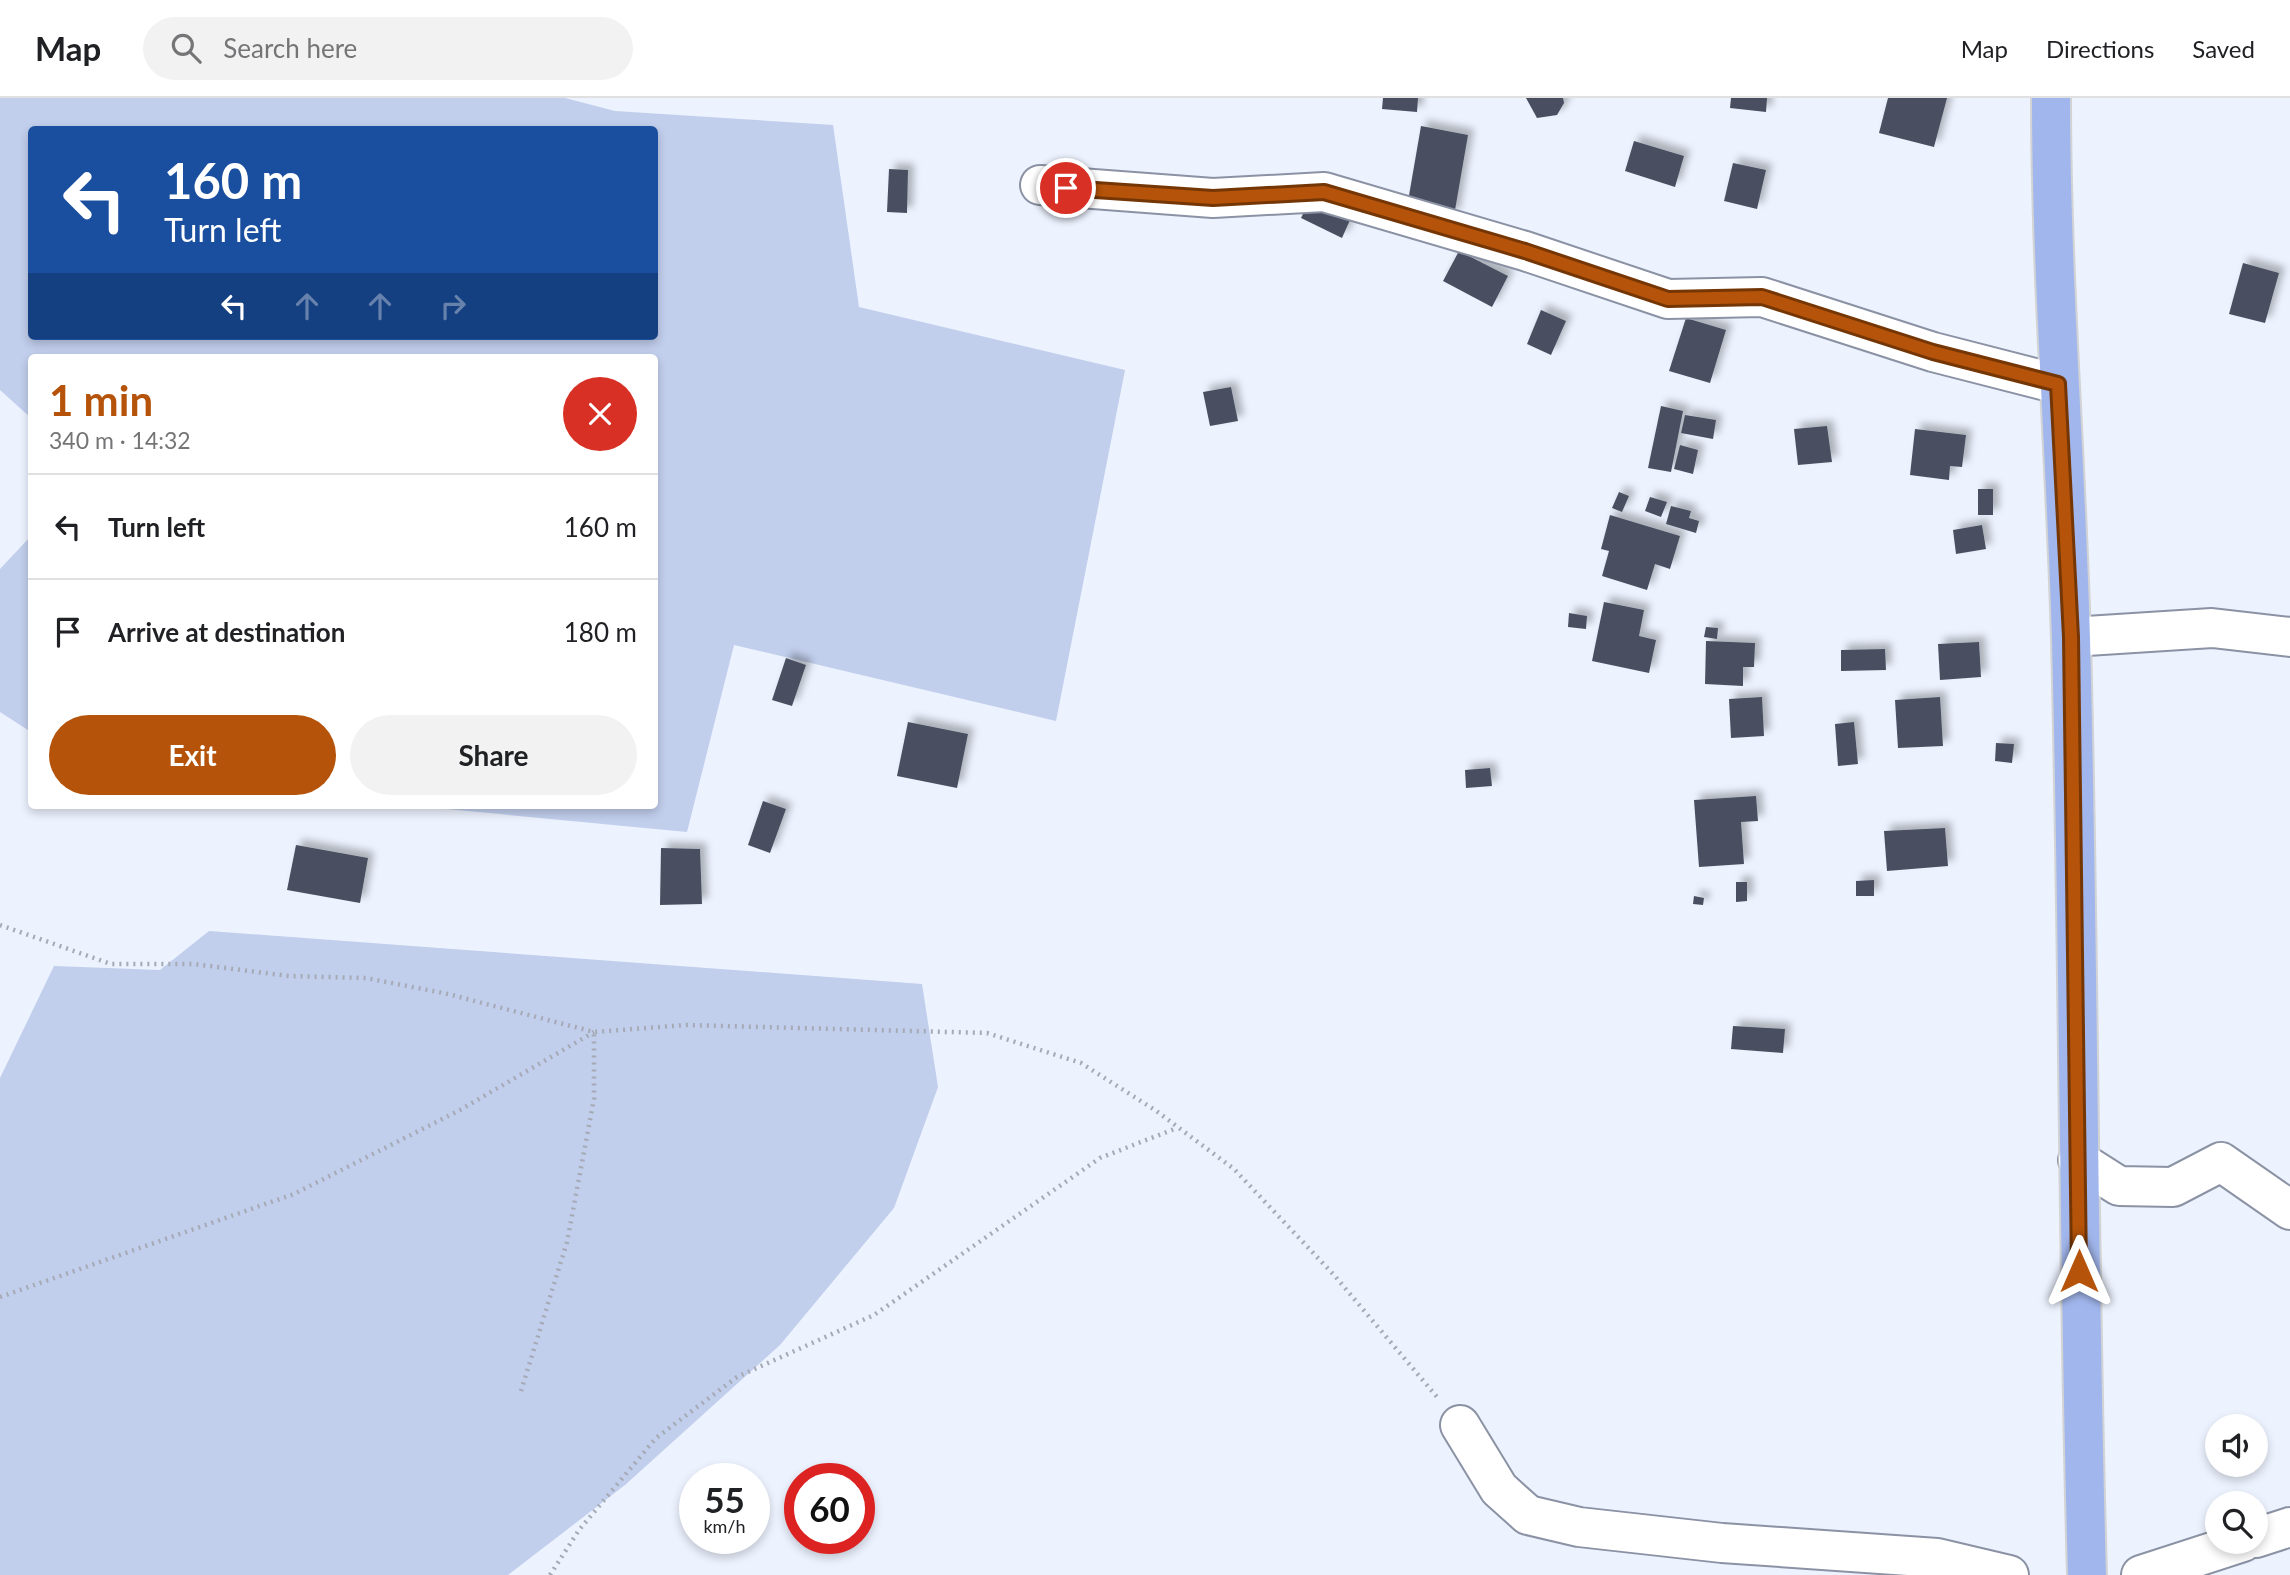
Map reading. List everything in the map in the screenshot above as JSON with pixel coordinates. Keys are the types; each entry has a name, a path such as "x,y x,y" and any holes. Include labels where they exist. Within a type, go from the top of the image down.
{"main road":[{"path":"2051,98 2058,384 2071,637 2087,1575"}],"street":[{"path":"1040,186 1213,198 1324,192 1525,251 1668,299 1762,297 1933,352 2058,384"},
{"path":"2071,637 2212,628 2290,637"},
{"path":"2078,1160 2119,1186 2174,1186 2221,1163 2290,1210"},
{"path":"1460,1425 1499,1489 1528,1515 1579,1527 1709,1541 1937,1558 2009,1575"},
{"path":"2268,1534 2290,1527"},
{"path":"2141,1575 2206,1554"}],"path":[{"path":"0,925 111,964 194,964 289,976 366,978 448,994 594,1032 686,1025 987,1033 1081,1063 1234,1169 1334,1275 1460,1425"},
{"path":"0,1297 294,1194 460,1110 594,1032"},
{"path":"521,1391 567,1242 594,1098 594,1032"},
{"path":"550,1575 579,1530 656,1438 737,1377 874,1315 1100,1158 1178,1128"}],"shaded area":[{"path":"0,98 565,98 615,111 833,125 859,307 1125,370 1056,721 734,645 687,832 446,809 658,809 658,354 28,354 28,415 0,390"},
{"path":"28,539 28,730 0,712 0,569"},
{"path":"209,931 922,984 938,1087 894,1208 780,1345 625,1485 508,1575 0,1575 0,1078 54,966 160,970"}],"building":[{"path":"1383,98 1418,98 1417,112 1382,109"},
{"path":"1526,98 1563,98 1564,103 1557,115 1537,118"},
{"path":"1731,98 1767,98 1766,112 1730,108"},
{"path":"1888,98 1947,98 1934,147 1879,133"},
{"path":"1421,126 1468,135 1454,216 1407,207"},
{"path":"1634,141 1684,156 1675,187 1625,171"},
{"path":"1733,163 1766,170 1757,209 1724,201"},
{"path":"889,169 908,170 907,213 887,212"},
{"path":"1309,201 1350,220 1342,238 1301,218"},
{"path":"1459,251 1508,276 1492,307 1443,281"},
{"path":"2243,263 2279,273 2265,323 2229,314"},
{"path":"1541,310 1566,321 1551,355 1527,344"},
{"path":"1686,318 1726,330 1710,383 1669,371"},
{"path":"1231,387 1238,421 1210,426 1203,392"},
{"path":"1661,406 1683,411 1671,472 1648,468"},
{"path":"1685,415 1716,420 1713,439 1681,433"},
{"path":"1827,426 1832,462 1798,465 1794,429"},
{"path":"1915,429 1966,435 1962,467 1950,466 1949,480 1910,475"},
{"path":"1680,445 1698,450 1693,474 1674,469"},
{"path":"1978,489 1993,489 1993,515 1978,515"},
{"path":"1619,492 1629,496 1622,512 1612,508"},
{"path":"1650,497 1667,502 1661,517 1645,511"},
{"path":"1671,506 1691,511 1689,518 1699,521 1696,533 1666,524"},
{"path":"1610,515 1680,536 1670,569 1655,564 1647,590 1602,576 1609,551 1601,549"},
{"path":"1982,525 1986,549 1956,554 1953,530"},
{"path":"1604,602 1644,610 1639,636 1656,640 1649,673 1592,661"},
{"path":"1569,613 1587,616 1586,629 1568,627"},
{"path":"1706,627 1718,628 1717,639 1704,637"},
{"path":"1706,641 1755,643 1754,667 1743,667 1743,686 1705,684"},
{"path":"1979,642 1981,677 1940,680 1938,644"},
{"path":"1885,649 1886,670 1841,671 1841,650"},
{"path":"786,658 806,665 792,706 772,700"},
{"path":"1762,697 1764,736 1731,738 1729,699"},
{"path":"1940,697 1943,746 1898,748 1895,700"},
{"path":"908,722 968,734 957,788 897,776"},
{"path":"1854,722 1858,764 1838,766 1835,724"},
{"path":"1996,743 2014,744 2012,763 1995,761"},
{"path":"1490,768 1492,786 1466,788 1465,770"},
{"path":"1756,796 1758,821 1741,822 1744,864 1699,867 1694,800"},
{"path":"763,801 786,809 770,853 748,845"},
{"path":"1945,828 1948,866 1887,871 1884,831"},
{"path":"296,845 368,858 360,903 287,890"},
{"path":"661,848 700,849 702,904 660,905"},
{"path":"1874,880 1874,896 1856,896 1856,881"},
{"path":"1736,882 1747,882 1747,901 1736,902"},
{"path":"1694,896 1704,898 1703,905 1693,904"},
{"path":"1733,1026 1785,1029 1783,1053 1731,1049"}],"route":[{"path":"1066,188 1213,198 1324,192 1525,251 1668,299 1762,297 1933,352 2058,384 2071,637 2079,1271"}]}
